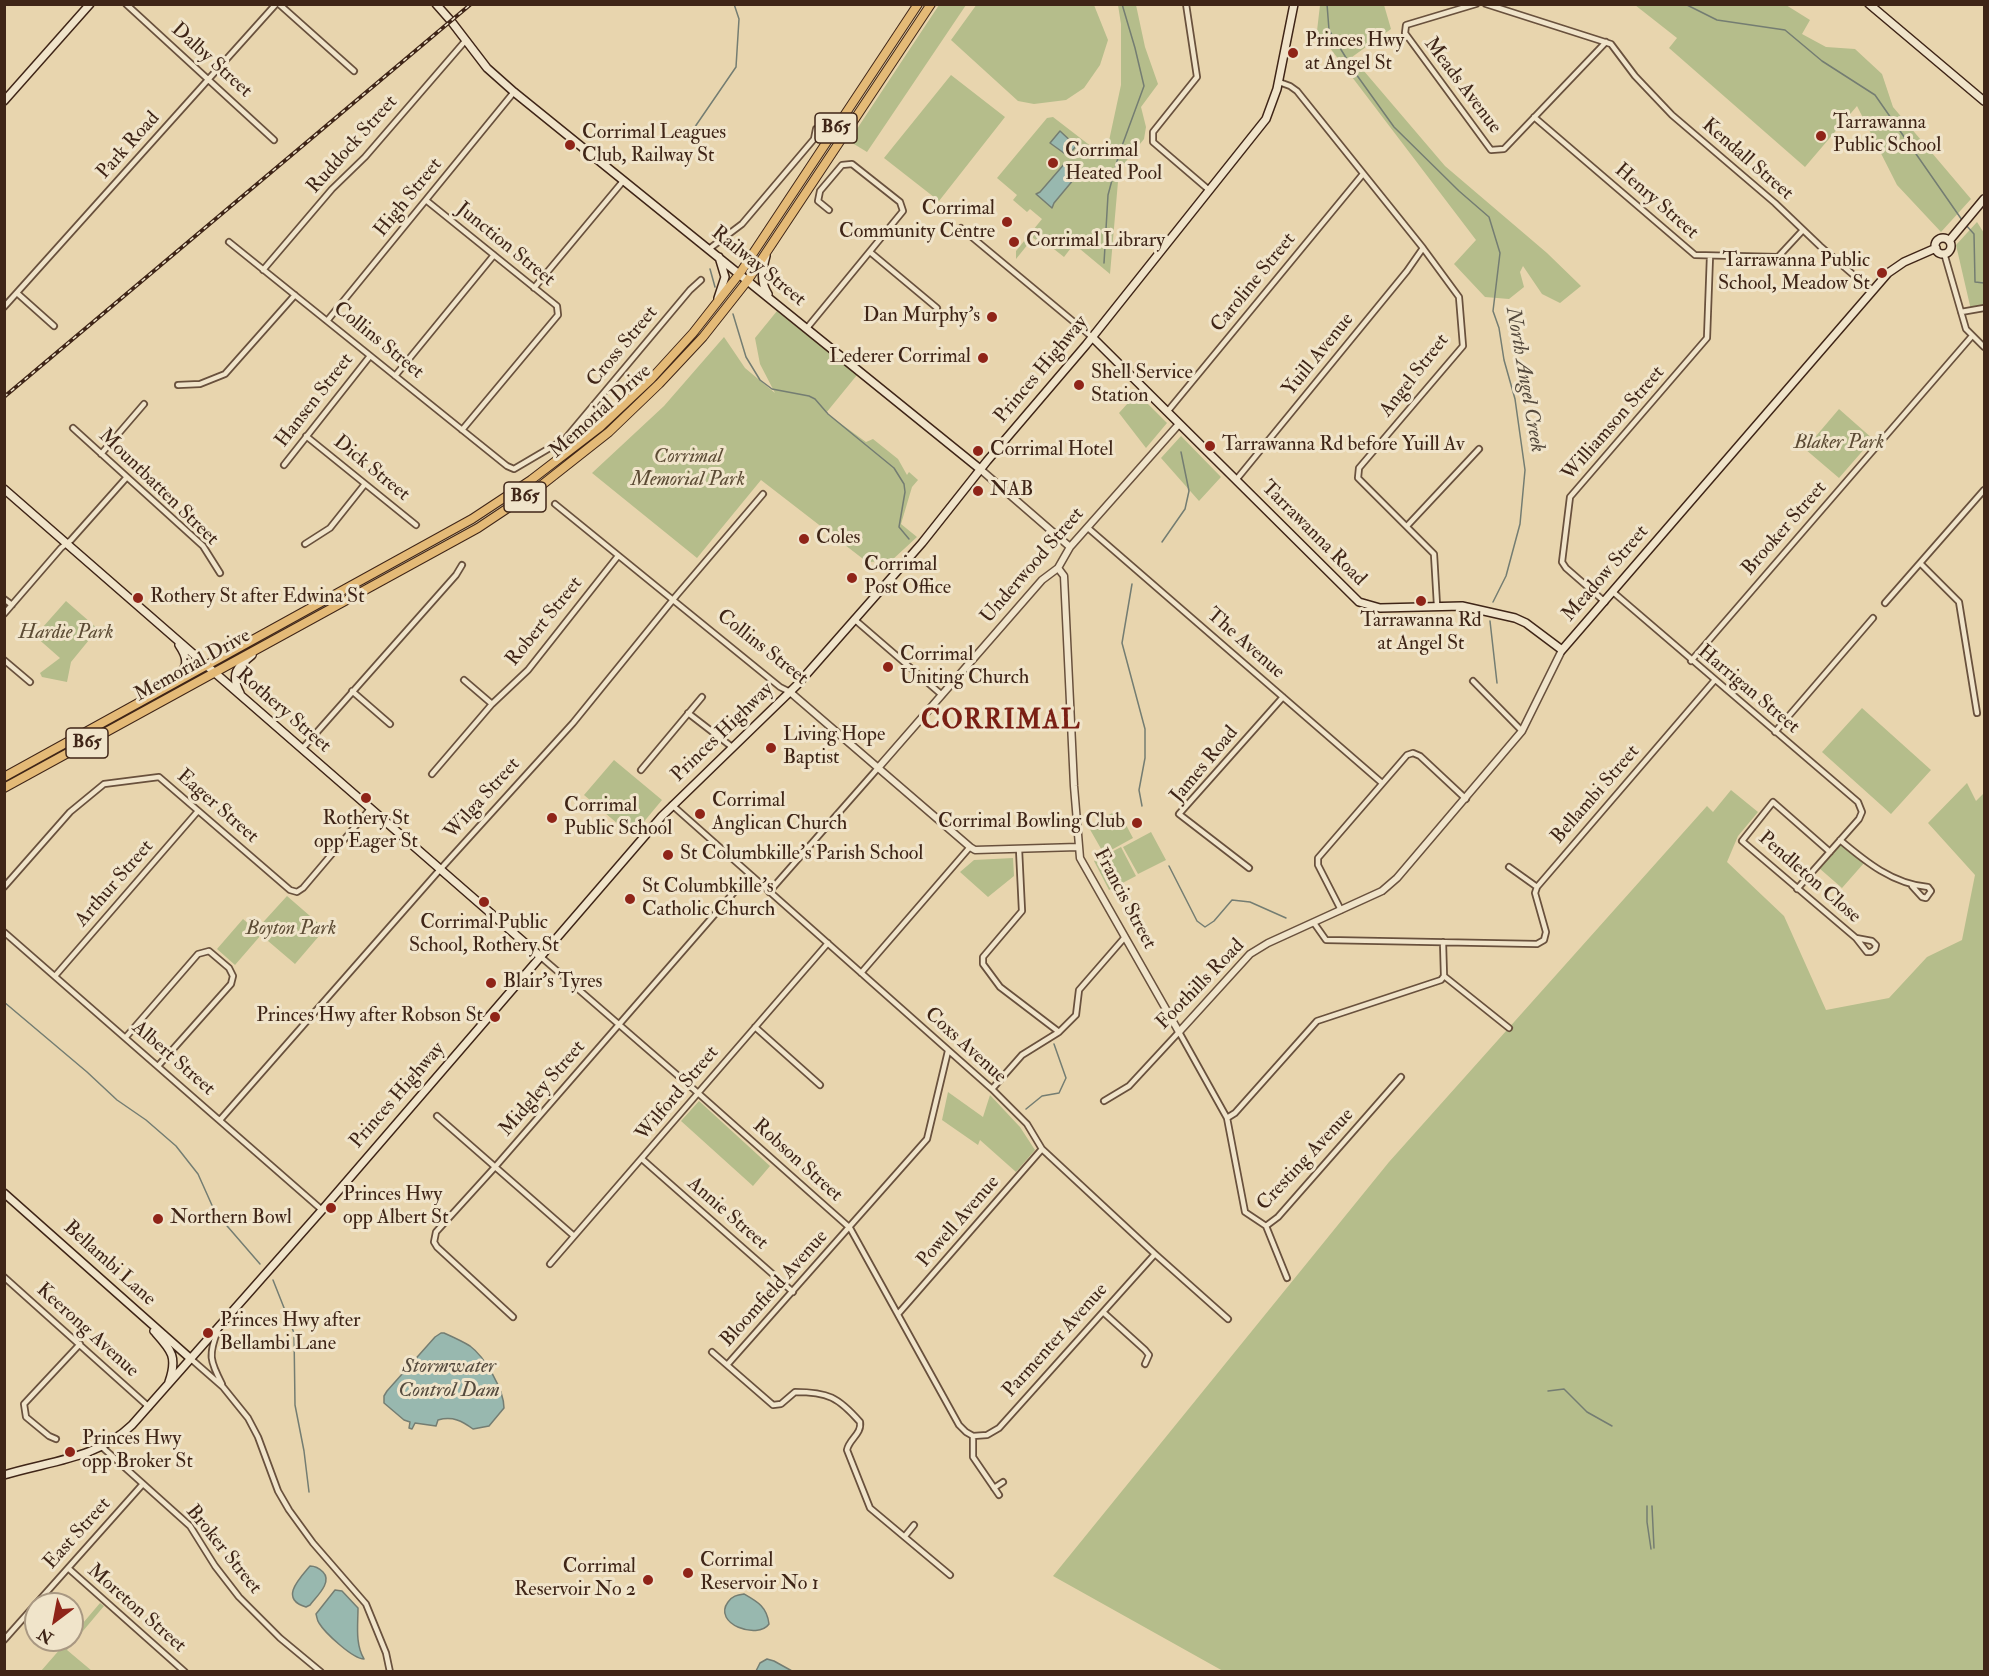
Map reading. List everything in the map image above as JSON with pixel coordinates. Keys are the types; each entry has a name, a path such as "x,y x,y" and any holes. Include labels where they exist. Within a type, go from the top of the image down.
{"main road":[{"path":"4,101 90,4"},
{"name":"Railway Street","path":"436,4 487,68 514,92 980,469"},
{"name":"Memorial Drive","path":"4,777 448,533 531,480 576,447 624,405 671,358 740,273 918,4"},
{"name":"Memorial Drive","path":"4,788 478,528 538,488 583,454 631,412 684,359 748,280 931,4"},
{"name":"Princes Highway","path":"4,1475 77,1456 102,1447 125,1432 322,1210 672,806 790,692 922,543 980,469 1092,337 1266,118 1279,82 1294,4"},
{"path":"1869,4 1984,101"},
{"path":"1949,241 1944,238 1939,239 1936,243 1938,252 1944,253 1950,248 1949,241 1984,199"},
{"name":"Meadow Street","path":"1562,650 1872,291 1897,266 1936,248"},
{"path":"768,251 763,265 762,279 771,299"},
{"path":"709,313 721,291 725,277 718,256"},
{"name":"Tarrawanna Road","path":"1092,337 1359,602 1380,608 1462,606 1515,618 1526,623 1562,650"},
{"name":"Rothery Street","path":"4,489 541,957"},
{"path":"163,688 182,673 186,664 185,654 172,636"},
{"path":"244,698 236,684 236,670 263,646"},
{"name":"Bellambi Lane","path":"4,1193 191,1359"},
{"path":"135,1309 173,1356 173,1370 167,1387"}],"street":[{"name":"Dalby Street","path":"126,4 274,140"},
{"name":"Park Road","path":"4,307 278,4"},
{"path":"278,4 354,71"},
{"path":"1186,4 1197,77 1153,132 1153,142 1209,190"},
{"name":"Meads Avenue","path":"1476,4 1406,25 1405,33 1491,150 1504,149 1608,43"},
{"path":"1486,4 1608,43"},
{"name":"Ruddock Street","path":"263,270 332,189 365,157 466,40"},
{"name":"Kendall Street","path":"1608,43 1672,115 1774,202 1872,291"},
{"name":"Angel Street","path":"1279,82 1294,88 1423,248 1459,297 1463,346 1359,468 1358,478 1434,554 1437,606"},
{"name":"High Street","path":"327,321 514,92"},
{"name":"Henry Street","path":"1534,117 1695,255 1778,257 1803,230"},
{"path":"709,249 742,224 814,139 816,129"},
{"path":"807,328 903,211 900,202 852,164 842,165 820,191 818,201 829,210"},
{"name":"Caroline Street","path":"1167,412 1364,174"},
{"path":"534,288 624,180"},
{"name":"Junction Street","path":"426,201 557,306 558,315 462,430"},
{"path":"961,228 1092,337"},
{"name":"Collins Street","path":"229,242 507,466"},
{"name":"Yuill Avenue","path":"1236,480 1423,248"},
{"path":"870,252 937,308"},
{"path":"1944,253 1966,329 1984,347"},
{"path":"395,376 494,255"},
{"name":"Williamson Street","path":"1605,602 1562,562 1570,497 1707,338 1710,256"},
{"name":"Cross Street","path":"507,466 518,468 565,439 690,290 701,280"},
{"path":"17,293 54,326"},
{"path":"178,385 200,384 225,374 295,295"},
{"path":"1961,312 1984,308"},
{"name":"Brooker Street","path":"1691,661 1972,336"},
{"name":"Hansen Street","path":"284,465 370,356"},
{"path":"101,454 144,404"},
{"name":"Underwood Street","path":"769,892 1042,580 1058,568 1070,547 1179,424"},
{"name":"Mountbatten Street","path":"73,428 203,546 220,573"},
{"name":"Dick Street","path":"306,436 416,525"},
{"path":"1407,526 1479,449"},
{"name":"Railway Street","path":"980,469 1070,547"},
{"path":"4,614 127,477"},
{"path":"305,544 330,528 365,484"},
{"path":"1885,603 1984,490"},
{"name":"Wilga Street","path":"220,1120 573,723 763,494"},
{"name":"Collins Street","path":"555,504 780,687 790,692 970,848"},
{"name":"The Avenue","path":"1088,528 1382,783"},
{"name":"Robert Street","path":"432,774 492,704 528,670 618,556"},
{"path":"1921,564 1959,602 1977,713"},
{"path":"302,749 456,575 462,565"},
{"name":"Francis Street","path":"1058,568 1064,576 1080,858 1227,1118"},
{"name":"Harrigan Street","path":"1613,592 1714,681 1858,802 1862,812 1859,819 1840,840"},
{"path":"4,599 12,605"},
{"path":"1775,732 1873,618"},
{"path":"854,619 942,695"},
{"name":"Meadow Street","path":"1314,923 1382,891 1397,878 1522,731 1562,650"},
{"path":"4,660 30,682"},
{"path":"464,680 492,704"},
{"path":"1473,681 1522,731"},
{"name":"Bellambi Street","path":"1537,887 1714,681"},
{"path":"352,691 390,724"},
{"path":"641,770 702,697"},
{"name":"James Road","path":"1249,868 1179,814 1283,697"},
{"path":"688,713 732,747"},
{"path":"1341,911 1318,866 1318,858 1407,755 1413,753 1420,756 1466,799"},
{"name":"Eager Street","path":"4,887 70,812 104,784 159,777 290,890 297,892 303,888 370,809"},
{"name":"Pendleton Close","path":"1830,852 1773,802 1742,841 1856,938"},
{"name":"Coxs Avenue","path":"672,806 992,1089 1027,1124 1042,1149 1228,1319"},
{"name":"Arthur Street","path":"55,976 198,811"},
{"path":"1797,888 1840,840 1868,863 1912,886"},
{"path":"861,973 970,848 975,850 1078,847"},
{"path":"1019,849 1022,911 983,957 982,964 1000,987 1059,1032"},
{"path":"1314,923 1326,940 1538,944 1544,940 1546,932 1535,893 1537,887 1509,867"},
{"name":"Midgley Street","path":"513,1317 437,1247 434,1242 436,1232 749,875"},
{"name":"Foothills Road","path":"1104,1101 1129,1086 1250,954 1268,943 1314,923"},
{"name":"Albert Street","path":"4,932 322,1210"},
{"path":"992,1089 1022,1055 1059,1032 1076,1014 1080,990 1125,937"},
{"path":"1227,1118 1235,1113 1317,1021 1441,980 1444,976 1443,942"},
{"name":"Wilford Street","path":"550,1264 828,943"},
{"path":"126,1037 198,954 209,951 229,968 233,976 231,984 158,1066"},
{"name":"Robson Street","path":"541,957 698,1092 850,1228 959,1425 973,1436"},
{"path":"1444,976 1509,1028"},
{"path":"755,1027 820,1085"},
{"name":"Bloomfield Avenue","path":"727,1365 927,1139 948,1051"},
{"name":"Cresting Avenue","path":"1227,1118 1245,1212 1266,1226 1278,1217 1401,1077"},
{"path":"437,1116 574,1236"},
{"name":"Powell Avenue","path":"898,1314 1042,1149"},
{"name":"Annie Street","path":"642,1159 793,1292"},
{"path":"1266,1226 1287,1278"},
{"name":"Parmenter Avenue","path":"973,1436 987,1435 999,1428 1155,1254"},
{"name":"Keerong Avenue","path":"4,1277 149,1407"},
{"path":"1103,1312 1149,1355"},
{"path":"218,1329 210,1358 223,1387"},
{"path":"56,1439 49,1436 26,1416 24,1404 80,1344"},
{"path":"712,1352 773,1405 781,1404 795,1392 818,1392 847,1407 860,1422 859,1431 850,1442 848,1450 869,1505 950,1575"},
{"path":"1149,1355 1156,1353"},
{"path":"1145,1364 1149,1355"},
{"path":"191,1359 223,1387 241,1407 254,1427 278,1491 289,1510 313,1543 366,1604 386,1653 390,1671"},
{"path":"973,1436 973,1458 999,1496"},
{"name":"Broker Street","path":"102,1447 190,1526 215,1566 239,1597 280,1638 321,1671"},
{"path":"994,1488 1003,1482"},
{"name":"East Street","path":"47,1592 142,1485"},
{"path":"904,1536 914,1525"},
{"name":"Moreton Street","path":"68,1568 185,1671"},
{"name":"East Street","path":"4,1640 24,1618"}],"green space":[{"path":"977,4 1094,5 1108,40 1100,65 1084,88 1066,100 1034,104 1018,101 951,40"},
{"path":"939,5 966,5 867,152 849,141"},
{"path":"1118,5 1136,5 1145,47 1158,84 1141,107 1146,127 1144,139 1119,170 1110,274 1074,244 1064,257 1040,238 1038,241 1033,238 1016,259 1016,251 1042,219 1030,209 1027,212 1013,200 1017,195 997,178 1047,118 1053,117 1101,154 1107,150 1121,85 1121,24"},
{"path":"1320,5 1384,5 1391,29 1352,57 1445,166 1547,253 1581,286 1560,303 1542,294 1523,266 1520,272 1524,287 1509,299 1485,297 1454,264 1476,240 1317,31"},
{"path":"1635,5 1786,5 1810,20 1802,34 1826,47 1855,49 1882,74 1893,107 1971,199 1941,232 1897,185 1857,106 1805,167 1669,48 1677,38"},
{"path":"951,75 1005,117 939,201 884,158"},
{"path":"1977,222 1984,233 1984,308 1971,310 1956,245"},
{"name":"Corrimal Memorial Park","path":"777,311 857,375 826,413 866,442 873,439 898,459 907,475 909,472 918,480 912,487 901,524 917,537 891,561 867,562 761,480 697,558 592,473 664,406 724,337 745,368 775,393 760,364 755,338"},
{"path":"1137,393 1167,423 1146,448 1119,413"},
{"name":"Blaker Park","path":"1839,409 1873,439 1839,478 1805,449"},
{"path":"1181,436 1221,477 1199,501 1161,458"},
{"name":"Hardie Park","path":"66,601 98,629 71,662 67,682 42,677 40,673 60,658 35,636"},
{"path":"1862,708 1931,770 1891,814 1822,752"},
{"path":"614,760 662,800 632,836 584,795"},
{"path":"1967,783 1976,801 1984,793 1984,1671 1223,1671 1053,1576 1389,1162 1707,806 1713,812 1731,790 1758,812 1738,836 1727,862 1784,916 1826,1010 1889,998 1927,957 1962,940 1975,875 1928,823"},
{"path":"1118,810 1133,838 1104,854 1088,826"},
{"path":"1151,832 1166,860 1138,874 1123,847"},
{"path":"1839,846 1844,846 1864,863 1842,888 1819,868"},
{"path":"1121,847 1136,876 1109,890 1094,861"},
{"path":"1013,858 1014,876 988,897 960,872 974,860"},
{"name":"Boyton Park","path":"287,896 325,929 295,964 261,935 235,965 217,949 243,919 256,930"},
{"path":"948,1092 983,1117 990,1095 1020,1127 1035,1150 1016,1172 980,1140 978,1145 942,1120"},
{"path":"699,1101 770,1166 753,1186 681,1121"},
{"path":"100,1603 104,1606 84,1630 84,1622"},
{"path":"58,1652 69,1652 92,1671 41,1671"}],"water":[{"path":"1060,131 1076,146 1068,156 1050,143"},
{"path":"1066,162 1079,173 1052,208 1036,194"},
{"name":"Stormwater Control Dam","path":"441,1333 470,1346 493,1374 501,1392 504,1408 489,1426 473,1429 461,1422 448,1419 438,1420 436,1426 415,1423 412,1429 409,1428 410,1422 404,1420 384,1403 387,1391"},
{"path":"310,1566 322,1571 326,1580 319,1594 306,1607 298,1603 292,1594"},
{"path":"335,1590 342,1591 358,1608 358,1641 364,1659 353,1655 340,1645 318,1621 316,1614"},
{"path":"744,1594 764,1609 769,1624 763,1629 747,1630 731,1623 726,1617 725,1610 728,1602 735,1596"},
{"path":"767,1659 792,1671 756,1671 760,1663"}],"waterway":[{"path":"688,137 736,67 739,19 734,4"},
{"path":"1104,263 1108,195 1119,154 1144,86 1122,4"},
{"name":"North Angel Creek","path":"1327,4 1329,30 1356,74 1394,127 1489,217 1500,253 1493,311 1515,399 1525,470 1520,524 1506,576 1493,602"},
{"path":"1685,4 1717,20 1785,30 1822,61 1875,95 1962,220"},
{"path":"1965,224 1974,234 1975,282 1984,283"},
{"path":"710,269 715,287"},
{"path":"733,314 746,357 760,380 772,389 815,399 828,414 894,468 904,484 905,492 899,527 909,539"},
{"path":"1162,542 1185,509 1189,491 1181,452"},
{"path":"1132,584 1122,643 1145,729 1145,758 1139,790 1142,806"},
{"name":"North Angel Creek","path":"1490,621 1497,683"},
{"path":"1169,866 1197,921 1205,927 1214,921 1232,900 1250,902 1286,918"},
{"path":"4,1002 117,1100 146,1120 176,1146 198,1174 215,1212 260,1264"},
{"path":"1026,1109 1042,1096 1059,1093 1066,1078 1054,1044"},
{"path":"273,1280 294,1333 295,1405 309,1492"},
{"path":"1548,1391 1564,1389 1587,1412 1612,1426"},
{"path":"1647,1506 1651,1549"},
{"path":"1652,1506 1654,1548"}],"railway":[{"path":"4,397 471,4"}],"place":[{"name":"Princes Hwy at Angel St","path":"1293,53"},
{"name":"Tarrawanna Public School","path":"1821,136"},
{"name":"Corrimal Leagues Club, Railway St","path":"570,145"},
{"name":"Corrimal Heated Pool","path":"1053,163"},
{"name":"Corrimal Community Centre","path":"1007,222"},
{"name":"Corrimal Library","path":"1014,242"},
{"name":"Tarrawanna Public School, Meadow St","path":"1882,273"},
{"name":"Dan Murphy's","path":"992,317"},
{"name":"Lederer Corrimal","path":"983,358"},
{"name":"Shell Service Station","path":"1079,385"},
{"name":"Tarrawanna Rd before Yuill Av","path":"1210,446"},
{"name":"Corrimal Hotel","path":"978,451"},
{"name":"NAB","path":"978,491"},
{"name":"Coles","path":"804,539"},
{"name":"Corrimal Post Office","path":"852,578"},
{"name":"Rothery St after Edwina St","path":"138,598"},
{"name":"Tarrawanna Rd at Angel St","path":"1421,601"},
{"name":"Corrimal Uniting Church","path":"888,667"},
{"name":"Living Hope Baptist","path":"771,748"},
{"name":"Rothery St opp Eager St","path":"366,798"},
{"name":"Corrimal Anglican Church","path":"700,814"},
{"name":"Corrimal Public School","path":"552,818"},
{"name":"Corrimal Bowling Club","path":"1137,823"},
{"name":"St Columbkille's Parish School","path":"668,855"},
{"name":"St Columbkille's Catholic Church","path":"630,899"},
{"name":"Corrimal Public School, Rothery St","path":"484,902"},
{"name":"Blair's Tyres","path":"491,983"},
{"name":"Princes Hwy after Robson St","path":"495,1017"},
{"name":"Princes Hwy opp Albert St","path":"331,1208"},
{"name":"Northern Bowl","path":"158,1219"},
{"name":"Princes Hwy after Bellambi Lane","path":"208,1333"},
{"name":"Princes Hwy opp Broker St","path":"70,1452"},
{"name":"Corrimal Reservoir No 1","path":"688,1573"},
{"name":"Corrimal Reservoir No 2","path":"648,1580"}],"district":[{"name":"CORRIMAL","path":"1001,722"}]}
